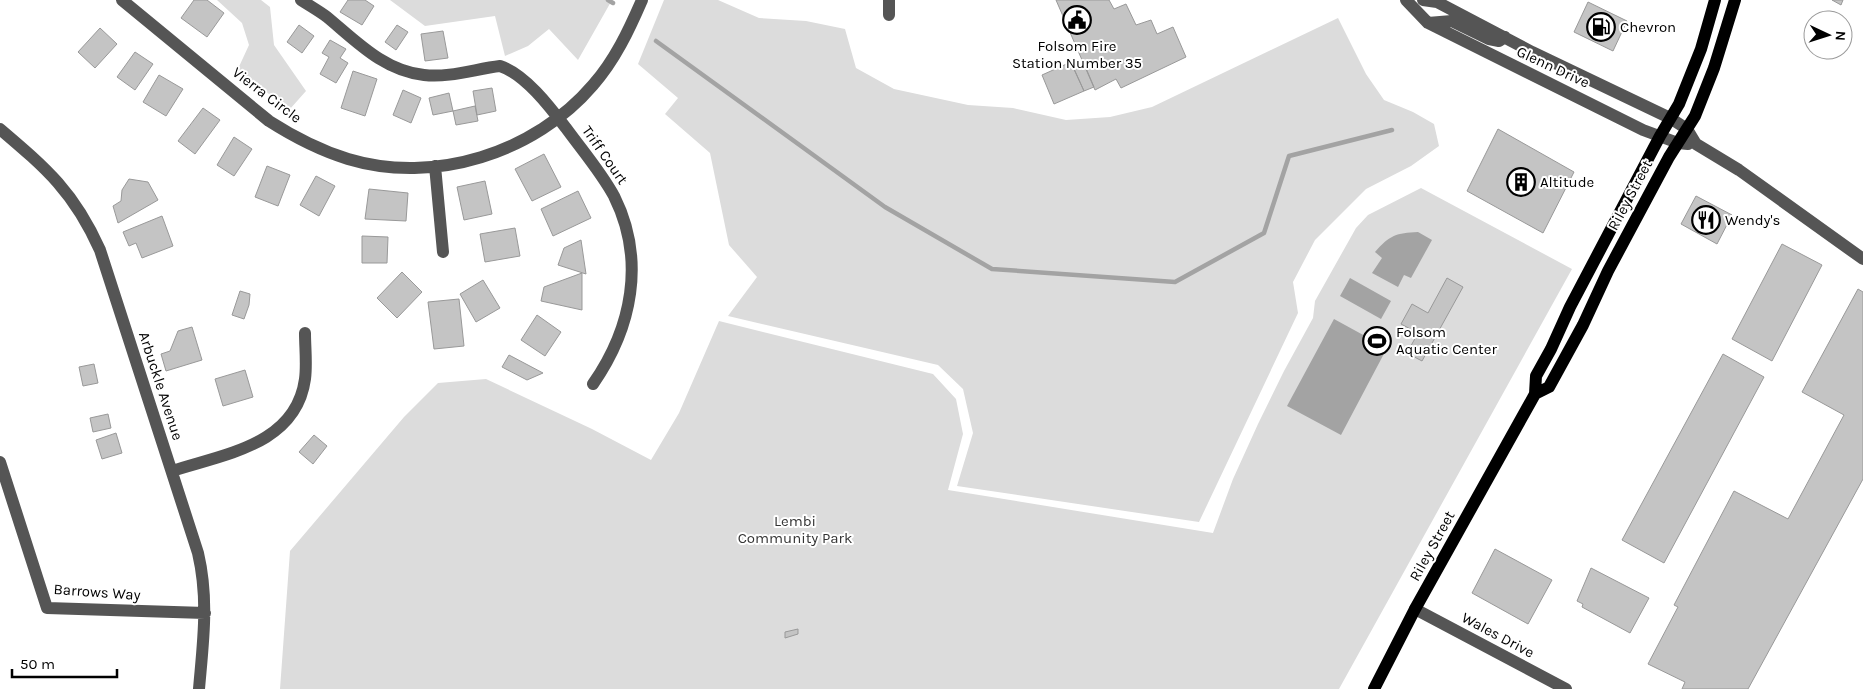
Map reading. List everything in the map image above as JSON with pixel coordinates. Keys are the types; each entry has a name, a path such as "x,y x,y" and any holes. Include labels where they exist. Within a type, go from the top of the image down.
{"main road":[{"name":"Riley Street","path":"1374,689 1415,609 1535,394 1536,376 1590,267 1679,104 1701,49 1715,0"},
{"name":"Riley Street","path":"1535,394 1549,387 1669,157 1695,116 1714,68 1735,0"}],"street":[{"name":"Vierra Circle","path":"122,0 270,121 298,138 313,146 349,159 398,167 435,166 494,153 517,144 558,118 576,103 609,65 622,44 642,0"},
{"name":"Triff Court","path":"301,0 324,15 388,65 406,71 424,75 441,75 500,66 509,69 520,76 558,118 603,176 615,198 624,221 632,270 626,318 618,342 607,364 593,384"},
{"path":"889,15 890,0"},
{"name":"Glenn Drive","path":"1406,0 1428,24 1515,68 1546,80 1660,136 1678,143 1696,144"},
{"name":"Glenn Drive","path":"1423,0 1437,2 1670,118 1687,129 1696,144 1739,170 1863,259"},
{"path":"1428,24 1452,22 1499,42 1505,37"},
{"name":"Arbuckle Avenue","path":"0,129 45,168 65,189 91,229 100,250 200,560 205,594 205,613 199,689"},
{"path":"435,166 443,252"},
{"path":"172,471 259,442 286,421 299,401 305,379 305,332"},
{"name":"Barrows Way","path":"0,462 47,608 205,613"},
{"name":"Wales Drive","path":"1415,609 1566,689"}],"green space":[{"path":"217,0 261,0 270,7 274,45 306,91 290,109 237,71 249,45 242,23"},
{"path":"390,0 612,0 578,60 549,29 528,46 505,56 495,16 425,26"},
{"path":"664,0 718,0 759,18 806,21 845,29 856,68 894,89 968,105 1013,108 1066,120 1110,117 1152,107 1338,18 1366,74 1384,100 1413,112 1434,124 1439,146 1411,166 1366,189 1315,240 1293,282 1298,313 1199,522 957,486 973,433 963,389 938,365 728,316 757,277 729,245 710,153 665,114 678,98 638,64"},
{"name":"Lembi Community Park","path":"1421,188 1572,269 1339,689 280,689 290,551 404,417 438,383 486,379 592,429 651,460 679,413 719,321 933,374 956,399 963,434 948,490 1213,533 1233,479 1258,424 1313,318 1315,301 1356,228 1368,215"}],"shaded area":[{"path":"1418,232 1432,240 1411,278 1404,275 1398,287 1372,273 1382,258 1375,252 1389,238 1399,234"},
{"path":"1350,278 1391,301 1381,319 1340,296"},
{"path":"1334,319 1387,348 1341,435 1287,406"}],"building":[{"path":"194,0 207,0 224,13 207,37 181,18"},
{"path":"348,0 365,0 374,6 362,25 340,12"},
{"path":"1056,0 1109,0 1114,9 1126,4 1136,25 1151,20 1157,34 1173,27 1186,57 1121,88 1116,79 1095,90"},
{"path":"1832,0 1843,0 1841,5"},
{"name":"Chevron","path":"1588,2 1627,21 1613,51 1574,32"},
{"path":"299,25 314,36 302,53 287,42"},
{"path":"397,25 408,32 396,50 385,42"},
{"path":"100,28 117,44 95,68 78,52"},
{"path":"443,31 448,58 425,61 421,34"},
{"path":"330,40 346,49 340,58 348,63 336,83 320,74 329,57 322,53"},
{"path":"135,52 153,64 135,90 117,77"},
{"path":"1083,61 1094,87 1084,91 1072,65"},
{"path":"1071,62 1084,91 1054,104 1042,75"},
{"path":"353,71 377,79 365,116 341,108"},
{"path":"159,75 183,89 166,116 143,102"},
{"path":"492,88 496,111 477,115 473,91"},
{"path":"403,90 421,98 411,123 393,115"},
{"path":"449,93 453,111 433,115 429,98"},
{"path":"475,106 478,121 456,125 453,111"},
{"path":"203,108 220,120 195,154 178,141"},
{"name":"Altitude","path":"1498,129 1574,172 1543,233 1467,191"},
{"path":"234,137 252,149 234,176 217,165"},
{"path":"544,154 561,187 532,201 515,169"},
{"path":"267,166 290,175 278,206 255,197"},
{"path":"316,176 335,186 319,216 300,205"},
{"path":"129,179 148,182 158,200 118,223 113,206 121,201 122,190"},
{"path":"485,181 492,214 464,220 457,187"},
{"path":"369,189 408,193 406,221 365,219"},
{"path":"578,191 591,218 553,236 541,209"},
{"name":"Wendy's","path":"1696,196 1732,215 1717,244 1681,224"},
{"path":"162,216 173,246 142,258 136,243 129,246 123,232"},
{"path":"515,228 520,256 485,262 480,234"},
{"path":"362,236 388,237 387,263 362,263"},
{"path":"581,240 586,274 558,265 564,248"},
{"path":"1782,244 1822,265 1772,361 1732,339"},
{"path":"402,272 422,292 397,318 377,298"},
{"path":"582,273 582,310 541,301 544,287"},
{"path":"1447,278 1463,287 1422,361 1407,353 1418,333 1401,324 1412,304 1428,313"},
{"path":"483,280 500,308 476,322 460,294"},
{"path":"1858,289 1863,292 1863,479 1748,689 1682,689 1685,682 1648,664 1678,607 1674,605 1734,491 1788,519 1844,415 1802,392"},
{"path":"240,291 250,294 249,305 244,319 232,315"},
{"path":"459,299 464,346 434,349 428,302"},
{"path":"537,315 561,332 545,356 521,340"},
{"path":"192,327 202,360 166,371 161,354 170,351 178,331"},
{"path":"1723,354 1764,377 1664,563 1622,540"},
{"path":"509,355 543,373 527,380 502,367"},
{"path":"94,364 98,383 83,386 79,367"},
{"path":"245,370 253,397 223,406 215,379"},
{"path":"108,414 111,428 93,432 90,418"},
{"path":"116,433 122,453 102,459 96,440"},
{"path":"314,435 327,446 313,464 299,452"},
{"path":"1495,549 1552,580 1528,624 1472,593"},
{"path":"1591,568 1649,598 1630,633 1582,607 1583,604 1577,601"},
{"path":"798,629 798,634 785,638 785,632"}],"waterway":[{"path":"608,0 613,3"},
{"path":"656,41 885,207 992,269 1175,282 1264,233 1289,156 1392,130"}],"place":[{"name":"Folsom Fire Station Number 35","path":"1077,20"},
{"name":"Chevron","path":"1601,27"},
{"name":"Altitude","path":"1521,182"},
{"name":"Wendy's","path":"1706,220"},
{"name":"Folsom Aquatic Center","path":"1377,341"}]}
